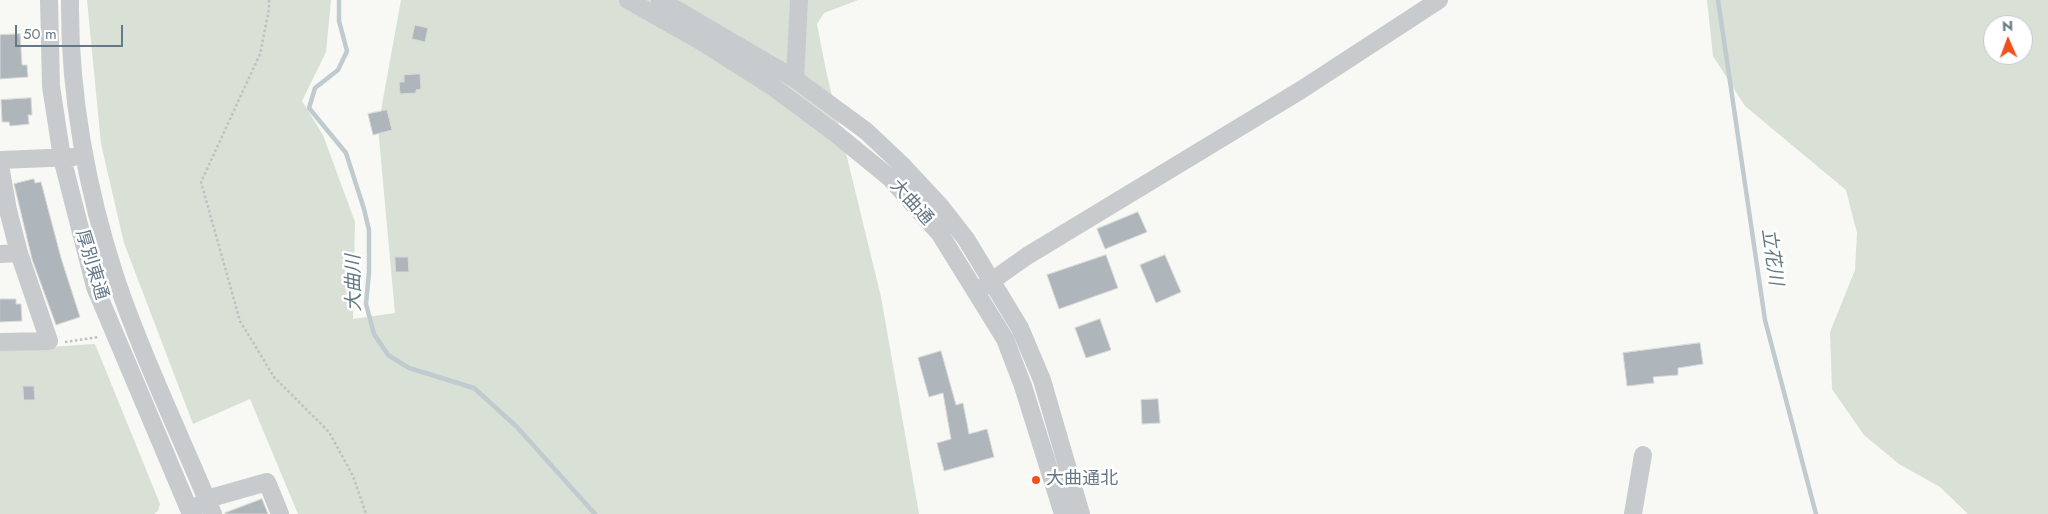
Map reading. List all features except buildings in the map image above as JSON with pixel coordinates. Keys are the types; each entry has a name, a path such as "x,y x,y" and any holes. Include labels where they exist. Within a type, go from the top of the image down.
{"street":[{"name":"厚別東通","path":"49,0 51,86 62,158 95,287 190,513"},
{"name":"厚別東通","path":"70,0 74,82 85,156 94,200 116,279 210,506"},
{"name":"大曲通","path":"628,0 702,42 773,87 835,133 890,178 940,234 1005,339 1023,386 1063,514"},
{"name":"大曲通","path":"660,0 795,79 866,131 901,164 941,207 966,239 1020,328 1042,380 1081,514"},
{"path":"795,79 799,0"},
{"path":"977,292 991,280 1027,256 1301,90 1439,0"},
{"path":"0,160 85,156"},
{"path":"0,165 8,210 19,253 49,341 0,342"},
{"path":"0,254 19,253"},
{"path":"1633,514 1643,455"},
{"path":"190,513 267,482 280,514"}],"path":[{"path":"269,0 269,10 260,54 201,182 240,321 274,377 329,432 353,476 366,514"},
{"path":"49,341 60,343 115,335"}],"shaded area":[{"path":"87,0 331,0 326,52 302,101 323,135 355,222 353,319 395,313 378,127 401,0 858,0 824,13 817,24 826,71 881,297 919,514 298,514 250,399 193,424 124,243 101,144"},
{"path":"1707,0 2048,0 2048,514 1968,514 1940,487 1899,464 1864,435 1832,389 1830,332 1855,270 1857,233 1846,190 1745,106 1713,56"},
{"path":"95,344 160,504 158,511 154,514 0,514 0,350"}],"waterway":[{"name":"大曲川","path":"339,0 339,21 347,51 338,70 315,88 309,108 346,153 364,209 369,230 369,272 366,304 374,334 388,355 409,368 474,388 516,426 595,514"},
{"name":"立花川","path":"1718,0 1765,320 1816,514"}],"place":[{"name":"大曲通北","path":"1036,480"}]}
